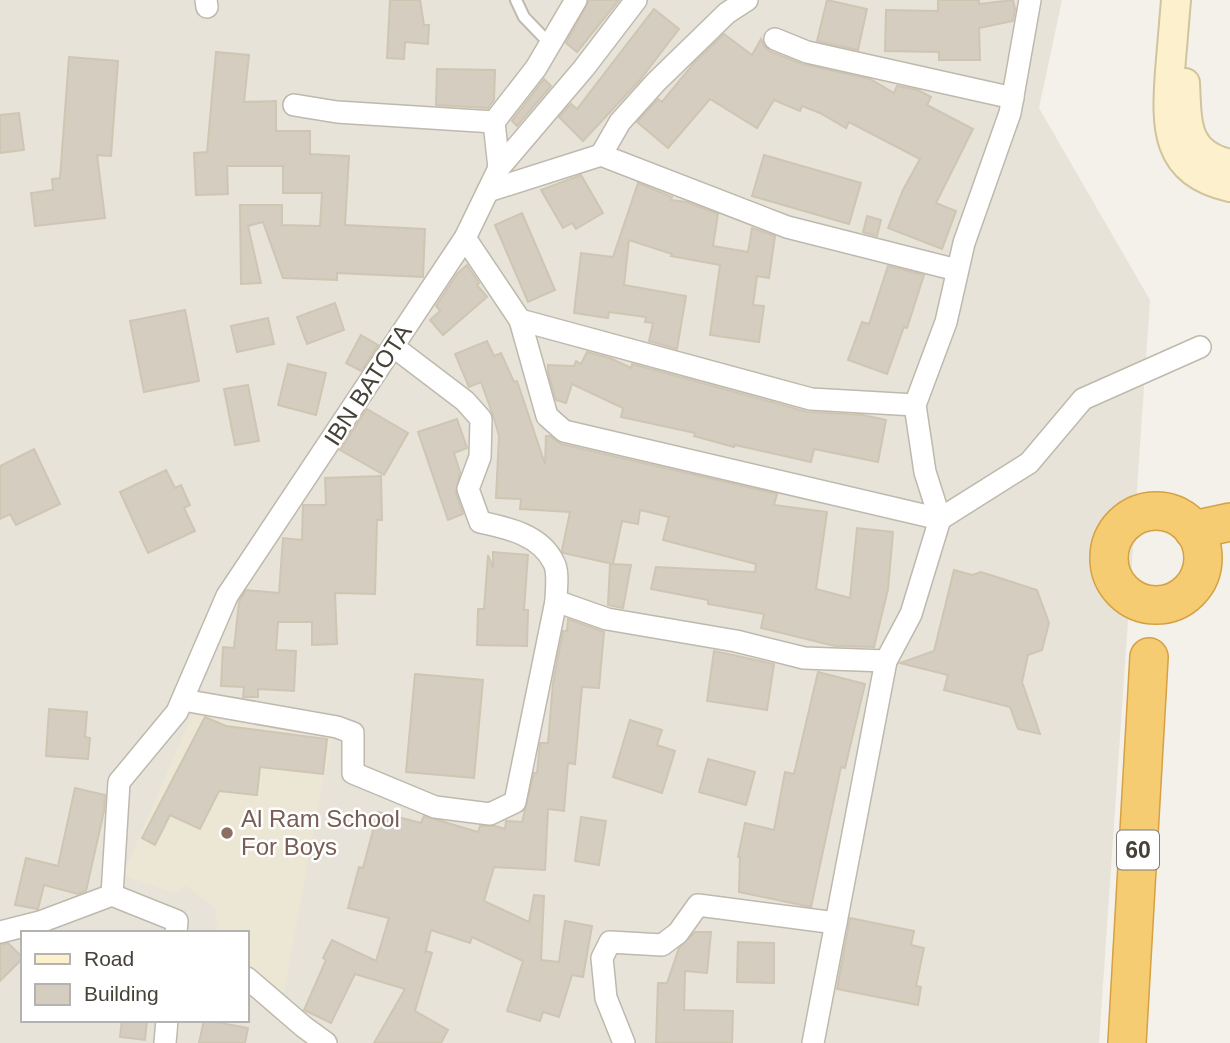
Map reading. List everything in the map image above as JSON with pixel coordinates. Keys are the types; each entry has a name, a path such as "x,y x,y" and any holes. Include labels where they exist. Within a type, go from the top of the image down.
{"highway":[{"name":"60","path":"1127,1043 1149,657 1135,599 1118,586 1111,573 1109,558 1111,543 1117,530 1141,513 1156,510 1183,520 1193,530 1200,543 1202,557 1200,572 1182,594 1149,657"},
{"path":"1193,530 1230,522"},
{"name":"60","path":"1182,594 1230,542"},
{"path":"1135,599 1156,604 1182,594"}],"street":[{"path":"499,169 494,122 536,68 576,0"},
{"name":"IBN BATOTA","path":"112,895 119,782 177,712 228,596 466,238 499,169 584,68 636,0"},
{"path":"601,155 620,122 656,82 719,21 747,0"},
{"path":"813,1043 886,661 911,614 940,519 925,472 915,405 946,322 964,243 1010,113 1030,0"},
{"path":"1178,0 1167,106 1171,140 1187,167 1219,172"},
{"path":"775,39 807,52 1013,98"},
{"path":"295,105 337,111 494,122"},
{"path":"488,191 601,155 787,227 957,270"},
{"path":"466,238 520,320 547,415 564,431 940,519 1029,463 1083,399 1200,347"},
{"path":"520,320 811,399 915,405"},
{"path":"183,700 353,733 353,773 435,807 490,814 515,802 556,601 555,564 537,541 500,526 480,522 468,489 480,457 481,419 465,401 394,347"},
{"path":"556,601 607,619 736,641 804,658 886,661"},
{"path":"0,932 40,922 112,895 182,929"},
{"path":"624,1043 606,998 602,958 610,942 662,945 678,933 698,905 836,923"},
{"path":"248,979 326,1043"},
{"path":"165,1043 167,1022"}],"lane":[{"path":"516,0 524,17 549,43"}],"shaded area":[{"path":"0,0 1062,0 1039,108 1150,300 1099,1043 0,1043"},
{"name":"Al Ram School For Boys","path":"192,715 333,740 321,790 284,993 248,964 248,931 217,931 216,908 186,886 175,893 123,875"}],"building":[{"path":"390,0 420,0 424,25 429,25 428,44 405,42 404,59 387,58"},
{"path":"589,0 619,0 577,52 566,43"},
{"path":"827,0 867,9 858,50 817,41"},
{"path":"938,0 979,0 979,4 1013,0 1013,21 979,28 980,60 939,60 939,52 885,51 886,10 938,11"},
{"path":"654,9 679,29 639,81 583,141 559,117 571,104 577,109"},
{"path":"724,34 752,55 761,39 769,51 802,64 870,79 894,93 897,86 918,90 931,97 927,105 973,129 936,203 956,211 942,249 888,228 903,190 920,159 849,122 846,128 802,106 800,111 774,100 757,128 710,99 668,148 637,122 658,99 662,102 694,63"},
{"path":"216,52 249,55 244,102 276,101 276,131 310,131 310,154 349,156 345,225 425,229 423,277 337,273 337,280 283,278 263,222 248,226 261,283 241,284 240,205 282,205 282,225 320,226 322,193 283,193 283,166 227,166 228,194 196,195 194,153 207,152"},
{"path":"69,57 118,61 111,156 97,155 105,218 35,226 31,193 53,190 52,179 60,178"},
{"path":"437,69 495,70 494,100 488,108 436,105"},
{"path":"544,79 551,86 517,126 512,121"},
{"path":"19,113 24,150 0,153 0,115"},
{"path":"764,155 861,183 849,224 752,196"},
{"path":"581,175 603,213 576,229 572,223 563,228 541,190"},
{"path":"638,183 672,197 671,200 687,202 718,214 713,246 748,252 752,228 775,236 769,278 757,276 753,305 764,306 759,342 710,335 720,265 671,256 672,254 629,240 624,285 686,296 677,349 649,341 653,323 645,322 646,317 609,312 608,318 574,313 581,253 613,257"},
{"path":"522,213 555,290 528,302 495,225"},
{"path":"867,216 881,220 877,236 863,232"},
{"path":"467,265 479,283 477,285 487,297 443,335 430,320 440,311 436,306 457,274"},
{"path":"888,266 924,275 907,328 904,327 887,374 848,360 862,322 869,324"},
{"path":"335,303 344,330 307,344 297,317"},
{"path":"185,310 199,381 144,392 130,321"},
{"path":"268,318 274,344 237,352 231,326"},
{"path":"361,335 378,345 361,371 346,363"},
{"path":"487,341 494,356 501,353 514,382 517,381 545,464 546,436 550,436 561,444 777,494 774,505 827,512 816,589 850,598 857,528 893,532 888,589 874,647 835,646 761,628 764,614 708,604 708,600 651,589 656,567 755,572 756,564 663,540 669,517 640,510 638,524 622,521 613,564 563,553 570,512 520,509 521,499 496,498 499,436 494,418 481,382 469,387 455,354"},
{"path":"587,352 610,358 631,368 632,364 808,412 863,415 886,420 878,462 814,449 811,462 735,445 734,447 694,436 695,433 621,417 623,408 572,384 566,403 556,400 548,365 574,366 576,361 581,364"},
{"path":"288,364 326,373 316,415 278,405"},
{"path":"248,385 259,441 235,445 224,389"},
{"path":"367,409 408,433 384,475 340,450"},
{"path":"457,419 467,448 454,453 460,472 456,493 463,514 448,520 418,432"},
{"path":"34,449 60,504 16,525 10,514 0,519 0,466"},
{"path":"166,470 175,488 181,485 190,505 184,508 195,531 148,553 120,492"},
{"path":"381,476 382,520 377,520 375,594 335,593 337,644 312,645 312,622 278,622 276,650 296,651 294,691 258,689 258,697 243,697 244,687 221,686 223,647 234,648 239,602 246,590 279,593 283,538 302,540 303,505 326,505 325,478"},
{"path":"493,552 528,555 524,610 528,610 527,646 477,645 478,609 484,609 488,555 493,568"},
{"path":"610,564 631,565 623,608 608,605"},
{"path":"954,570 972,575 981,572 1037,590 1049,623 1042,650 1028,655 1022,682 1040,734 1018,729 1010,707 944,690 948,675 900,663 934,651"},
{"path":"568,619 604,632 599,688 582,687 575,764 568,763 564,811 548,809 545,870 494,867 484,901 529,922 534,895 544,896 541,960 559,962 565,921 592,926 583,977 572,975 559,1017 543,1012 540,1021 507,1011 523,961 472,937 470,943 431,930 425,954 426,951 432,953 415,1011 448,1030 441,1043 374,1043 405,989 355,974 331,1023 304,1010 332,940 376,961 389,918 348,908 359,867 363,868 378,812 421,823 424,816 478,832 480,826 505,829 506,821 522,822 534,773 537,773 540,743 548,743 553,683 563,631 567,631"},
{"path":"714,651 774,664 767,710 707,701"},
{"path":"818,672 865,684 845,768 841,767 811,907 739,892 738,857 745,823 774,830 785,772 794,774"},
{"path":"415,674 483,680 474,778 406,772"},
{"path":"49,709 87,712 85,737 90,738 88,759 46,756"},
{"path":"205,717 226,726 327,739 323,774 260,767 257,795 219,791 200,829 170,815 155,845 142,838"},
{"path":"630,720 662,730 657,745 675,751 662,793 613,777"},
{"path":"708,759 755,772 746,805 699,792"},
{"path":"75,788 105,795 104,811 86,891 78,894 44,885 38,909 15,905 26,858 58,866"},
{"path":"581,817 606,821 599,865 575,861"},
{"path":"850,918 914,931 911,945 924,948 916,986 921,987 918,1005 837,989"},
{"path":"695,932 711,932 707,973 685,971 684,1010 733,1011 732,1043 656,1043 658,983 667,983 679,948"},
{"path":"738,942 774,943 774,983 737,982"},
{"path":"8,943 21,956 21,960 0,981 0,945"},
{"path":"122,1022 147,1022 145,1040 120,1037"},
{"path":"204,1022 248,1028 245,1043 199,1043"}],"place":[{"name":"Al Ram School For Boys","path":"227,833"}]}
